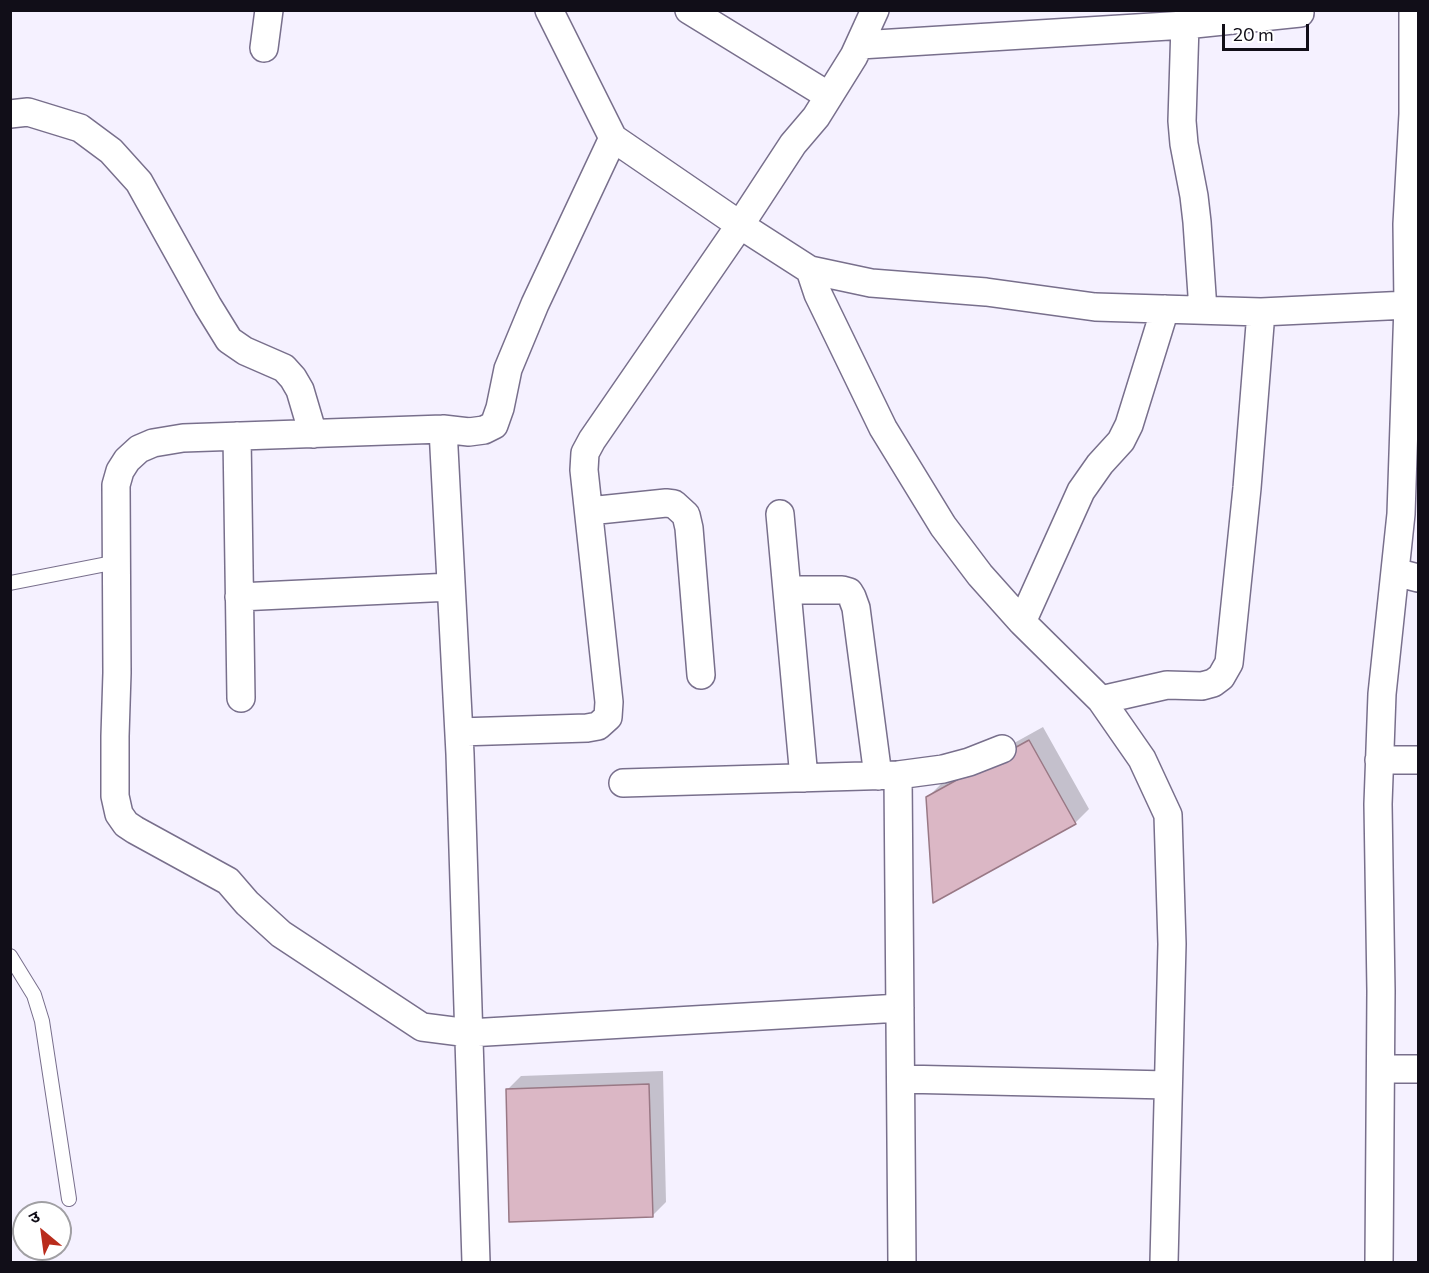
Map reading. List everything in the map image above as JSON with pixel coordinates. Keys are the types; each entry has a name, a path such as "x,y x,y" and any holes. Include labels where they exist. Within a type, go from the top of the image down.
{"street":[{"path":"264,48 269,10"},
{"path":"549,10 613,138 810,270 871,283 986,292 1095,307 1261,312 1408,305"},
{"path":"689,10 829,96"},
{"path":"459,732 587,728 598,726 608,717 609,702 584,470 585,453 793,144 816,117 860,45 875,10"},
{"path":"1379,1263 1381,991 1379,760 1382,694 1407,575 1401,514 1412,384 1408,305 1413,223 1413,10"},
{"path":"860,45 1185,25 1299,13"},
{"path":"1185,25 1182,121 1196,213 1203,310"},
{"path":"10,114 28,112 80,128 111,151 139,182 229,340 245,351 284,368 293,378 300,390 313,434"},
{"path":"613,138 508,369 494,425 484,430 469,432 443,429 183,438 153,443 139,449 127,460 120,471 116,485 115,796 119,814 126,824 228,881 247,903 281,934 422,1027 469,1033 900,1008"},
{"path":"810,270 818,294 883,428 943,526 980,575 1022,622 1101,700 1142,759 1168,815 1172,944 1164,1263"},
{"path":"1022,622 1081,491 1100,464 1121,441 1129,425 1165,309"},
{"path":"1101,700 1167,685 1202,686 1213,683 1221,677 1229,663 1247,488 1261,312"},
{"path":"443,429 459,732 476,1263"},
{"path":"237,436 241,698"},
{"path":"589,511 666,503 674,504 686,515 701,675"},
{"path":"780,514 804,778"},
{"path":"239,597 451,587"},
{"path":"787,590 842,590 849,592 852,597 888,775 900,1008 902,1263"},
{"path":"623,783 888,775 943,769 1002,749"},
{"path":"1379,760 1419,760"},
{"path":"1381,1069 1419,1069"},
{"path":"901,1079 1168,1084"}],"lane":[{"path":"10,584 117,562"},
{"path":"10,956 34,995 42,1021 69,1199"}],"building":[{"path":"1029,740 1076,824 933,903 926,797"},
{"path":"649,1084 653,1217 509,1222 506,1089"}]}
